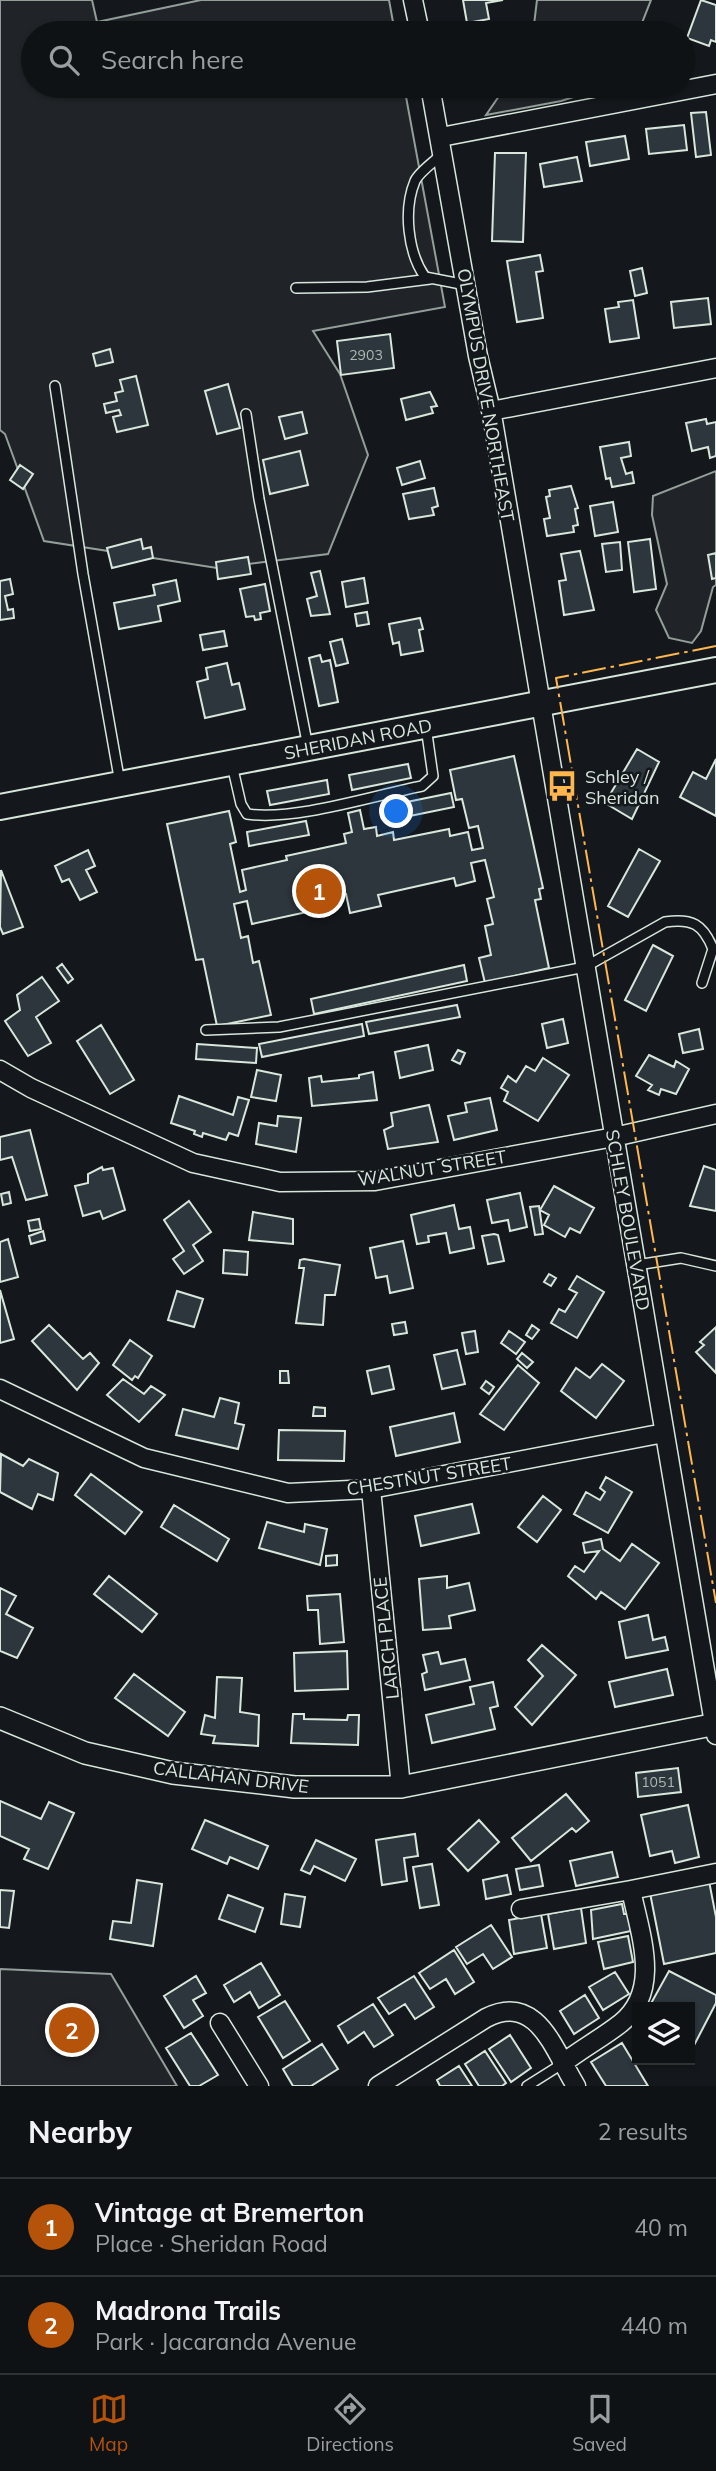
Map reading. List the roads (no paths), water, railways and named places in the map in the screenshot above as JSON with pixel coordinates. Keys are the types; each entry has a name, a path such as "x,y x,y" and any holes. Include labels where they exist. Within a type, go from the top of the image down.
{"main road":[{"name":"SHERIDAN ROAD","path":"0,807 716,670"}],"street":[{"path":"413,0 417,21"},
{"path":"695,89 716,84"},
{"name":"OLYMPUS DRIVE NORTHEAST","path":"432,98 491,411 540,704"},
{"path":"442,145 653,98"},
{"path":"491,411 716,368"},
{"name":"SCHLEY BOULEVARD","path":"540,704 715,1728"},
{"name":"WALNUT STREET","path":"0,1069 31,1088 193,1163 280,1182 375,1181 614,1137 716,1114"},
{"name":"CHESTNUT STREET","path":"0,1389 144,1458 288,1493 371,1489 664,1433"},
{"name":"LARCH PLACE","path":"371,1489 401,1787"},
{"name":"CALLAHAN DRIVE","path":"0,1718 85,1753 173,1773 295,1787 401,1787 715,1728"},
{"path":"521,1909 716,1873"},
{"path":"562,2064 622,2022 640,2001 646,1978 631,1890"},
{"path":"378,2086 486,2018 506,2011 531,2016 541,2025 576,2086"},
{"path":"220,2023 259,2086"}],"lane":[{"path":"442,145 415,180 409,217 414,261 425,277 466,285"},
{"path":"296,288 367,287 432,279"},
{"path":"55,386 83,573 120,784"},
{"path":"246,414 258,499 308,748"},
{"path":"231,763 241,804 247,814 265,817 300,811 422,786 433,776 426,726"},
{"path":"206,1030 279,1027 585,967 665,922 694,922 706,932 713,949 702,983"},
{"path":"637,1265 681,1258 716,1266"},
{"path":"527,2086 562,2064"}],"place":[{"name":"Schley / Sheridan","path":"562,786"},
{"name":"Vintage at Bremerton","path":"319,891"},
{"name":"Madrona Trails","path":"72,2030"}]}
